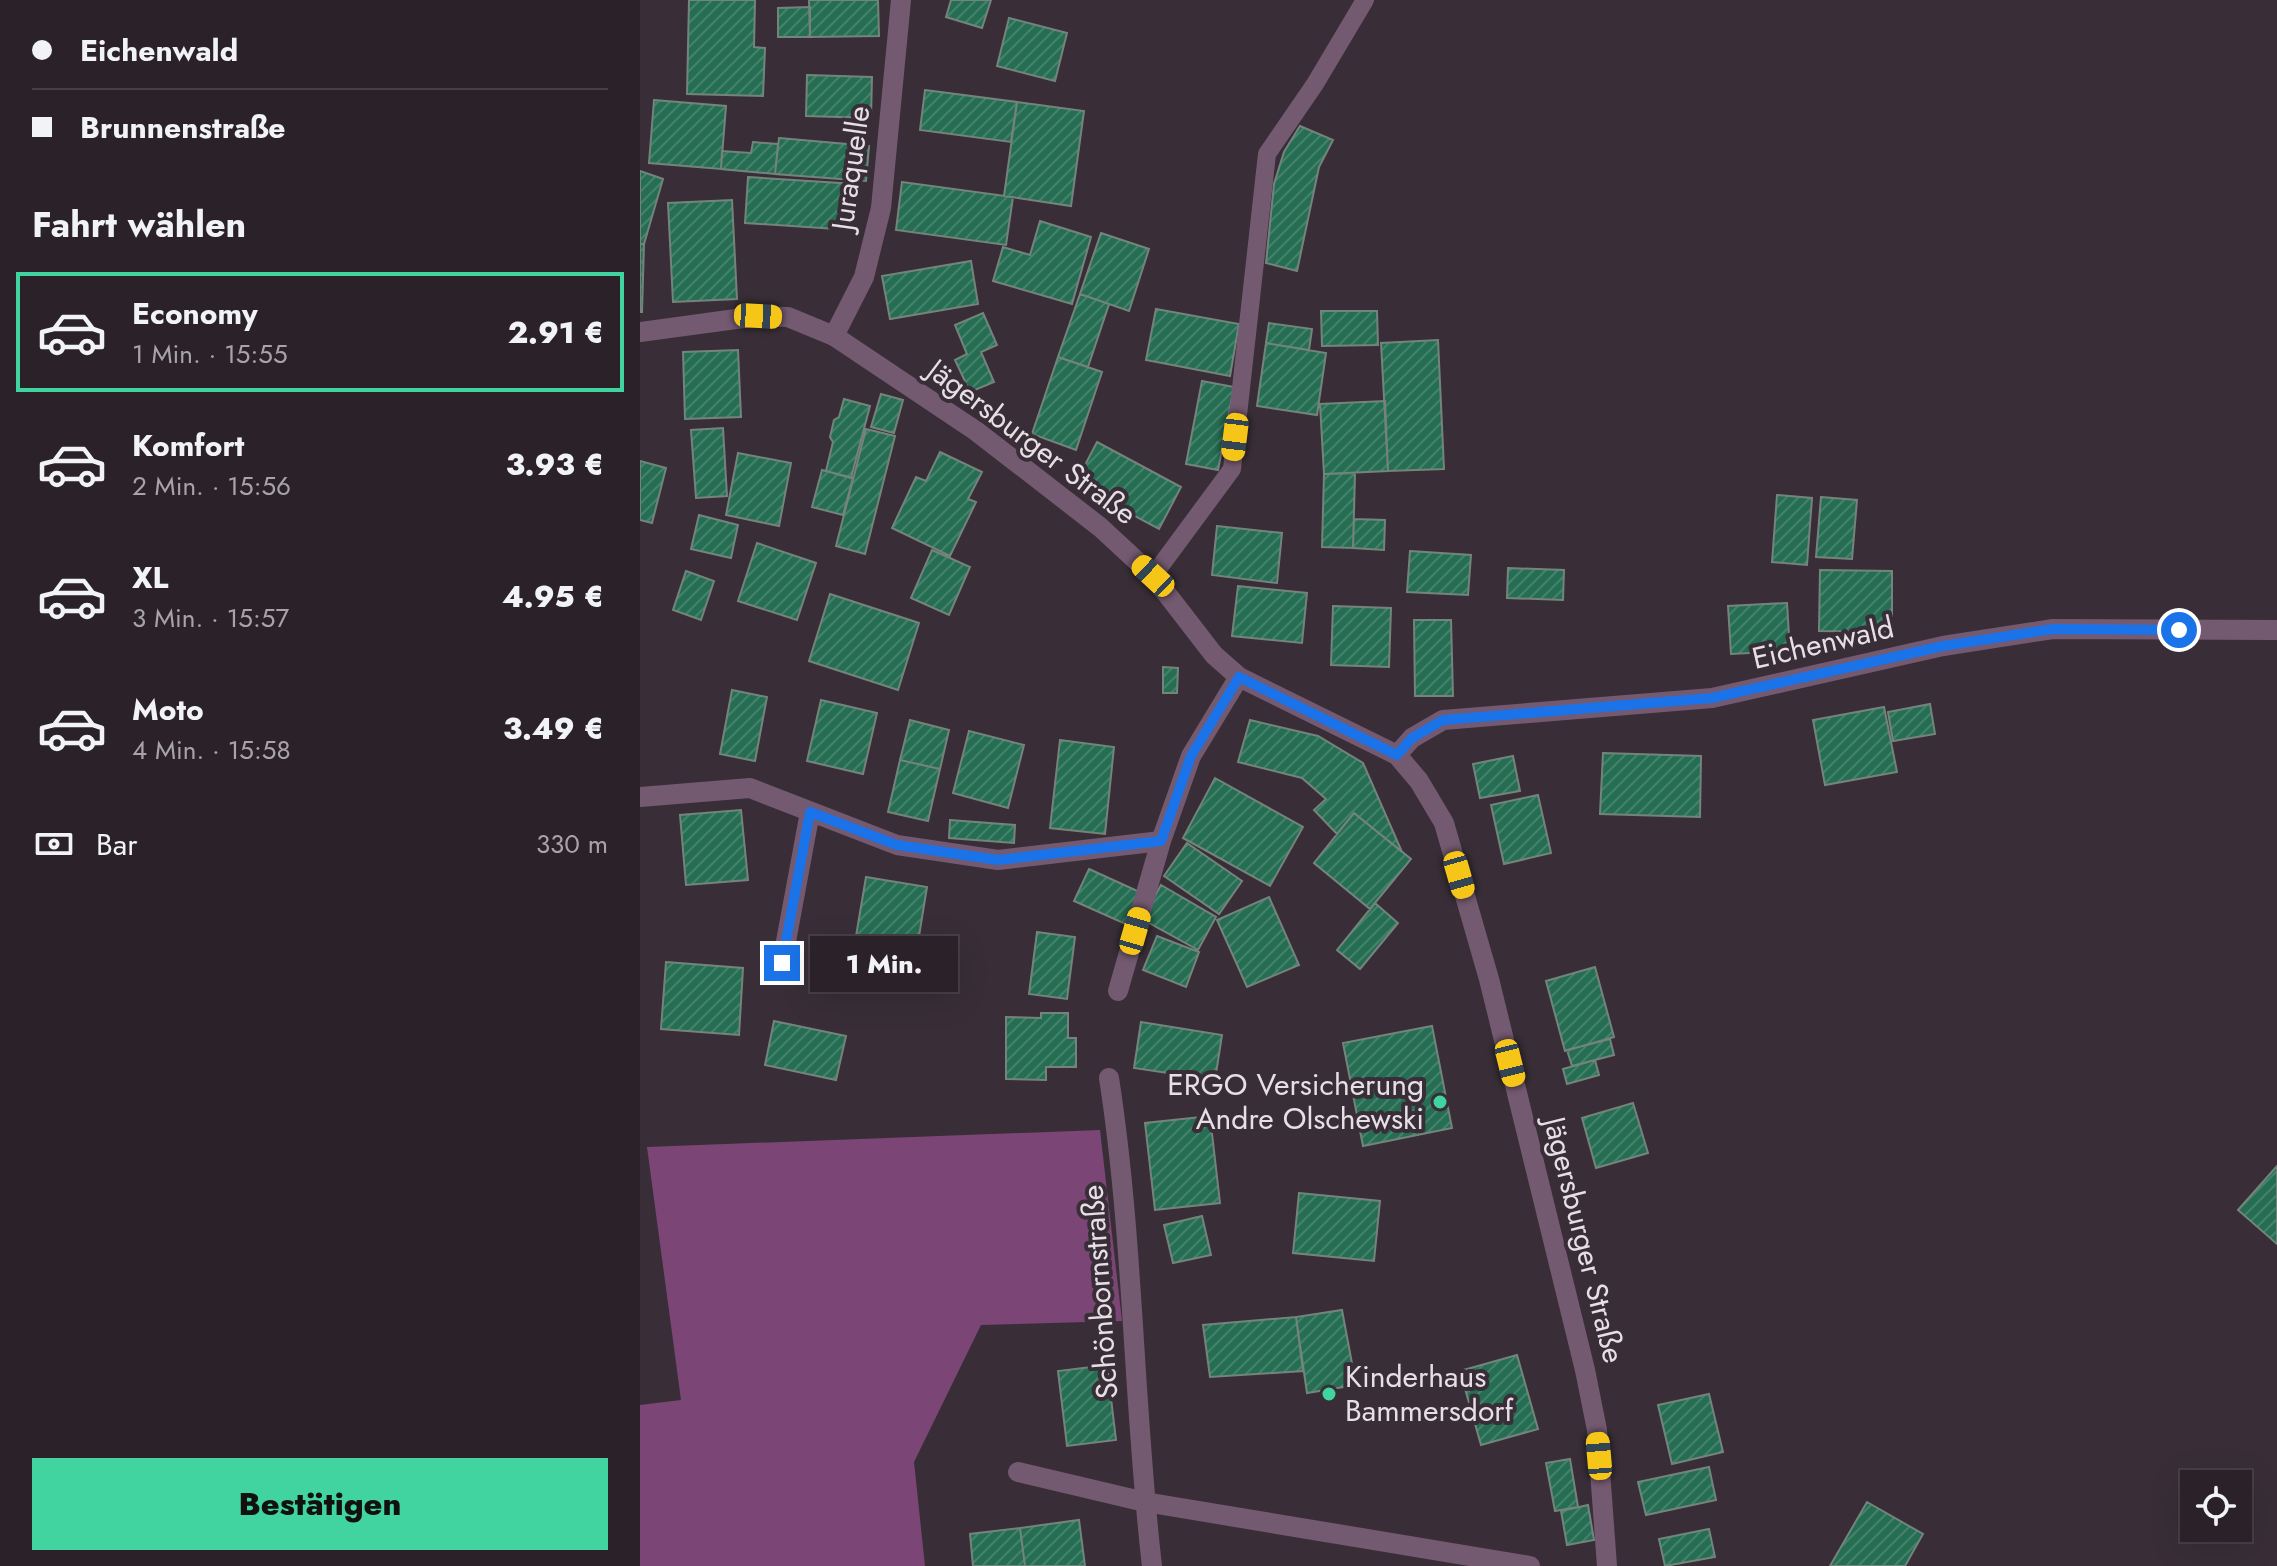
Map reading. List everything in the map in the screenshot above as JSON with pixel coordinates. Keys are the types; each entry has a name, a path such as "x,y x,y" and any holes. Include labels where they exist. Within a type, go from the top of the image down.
{"street":[{"name":"Juraquelle","path":"834,336 864,277 881,208 901,0"},
{"name":"Jägersburger Straße","path":"640,332 758,316 788,317 834,336 976,431 1100,527 1153,576 1214,655 1239,677 1397,755 1419,781 1444,823 1489,979 1585,1370 1597,1430 1607,1566"},
{"name":"Eichenwald","path":"1397,755 1412,738 1443,720 1712,698 1943,646 2053,629 2276,631"},
{"path":"1118,991 1161,841 1191,756 1239,677"},
{"path":"640,797 750,788 897,845 998,860 1161,841"},
{"path":"782,963 810,812"},
{"name":"Schönbornstraße","path":"1109,1078 1121,1165 1152,1566"},
{"path":"1018,1472 1145,1502 1530,1566"}],"lane":[{"path":"1153,576 1232,469 1267,154 1315,84 1365,0"}],"shaded area":[{"path":"1100,1130 1122,1321 981,1325 914,1462 925,1566 640,1566 640,1405 681,1400 647,1147"}],"building":[{"path":"689,0 755,0 754,47 765,48 763,96 687,94"},
{"path":"809,0 878,0 879,36 810,37"},
{"path":"951,0 991,0 982,28 946,17"},
{"path":"810,7 810,37 778,37 778,8"},
{"path":"1009,18 1067,33 1055,81 997,66"},
{"path":"807,75 872,77 871,118 806,116"},
{"path":"925,90 1017,102 1011,142 920,130"},
{"path":"654,100 726,106 721,169 649,163"},
{"path":"1017,102 1084,111 1071,206 1004,196"},
{"path":"1300,126 1333,140 1319,167 1297,271 1266,263 1274,184 1284,152"},
{"path":"779,138 869,146 866,181 775,174"},
{"path":"753,142 778,144 775,174 721,169 722,151 751,153"},
{"path":"640,171 663,179 644,244 640,244"},
{"path":"748,177 855,184 851,230 745,223"},
{"path":"902,182 1013,197 1006,245 896,230"},
{"path":"732,200 737,299 673,302 668,203"},
{"path":"1040,221 1091,237 1072,304 993,281 1003,247 1030,255"},
{"path":"1101,233 1149,249 1129,311 1080,294"},
{"path":"640,244 644,244 642,312 640,312"},
{"path":"971,261 978,304 890,319 882,276"},
{"path":"1080,294 1109,304 1088,367 1058,357"},
{"path":"1156,309 1239,324 1230,376 1146,360"},
{"path":"1321,311 1377,311 1378,345 1322,346"},
{"path":"983,313 997,345 981,352 994,382 970,392 955,360 967,354 955,325"},
{"path":"1269,323 1312,329 1309,350 1266,343"},
{"path":"1438,340 1444,469 1388,471 1381,343"},
{"path":"1266,343 1326,353 1317,415 1257,406"},
{"path":"738,350 741,417 685,419 683,352"},
{"path":"1058,357 1102,372 1076,450 1032,434"},
{"path":"1202,381 1234,387 1218,470 1186,464"},
{"path":"881,394 903,400 894,433 871,427"},
{"path":"844,399 870,406 851,478 826,471 833,442 830,437 834,420 839,417"},
{"path":"1385,401 1388,471 1324,474 1320,404"},
{"path":"723,428 727,496 696,498 691,430"},
{"path":"866,429 895,436 865,554 836,546"},
{"path":"1097,442 1181,487 1159,529 1075,484"},
{"path":"940,452 982,472 968,499 976,502 950,556 892,528 916,477 926,481"},
{"path":"738,453 791,463 779,526 726,515"},
{"path":"640,461 666,468 652,523 640,520"},
{"path":"822,470 853,478 843,515 812,507"},
{"path":"1355,473 1353,548 1322,547 1324,474"},
{"path":"1777,495 1812,498 1807,565 1772,562"},
{"path":"1821,497 1857,500 1852,559 1816,557"},
{"path":"699,515 738,525 731,558 691,549"},
{"path":"1354,519 1385,520 1384,550 1353,548"},
{"path":"1217,526 1282,533 1277,583 1212,575"},
{"path":"757,543 816,563 797,620 738,601"},
{"path":"932,550 970,567 949,615 911,598"},
{"path":"1410,551 1471,555 1468,595 1407,592"},
{"path":"1508,568 1564,570 1563,600 1507,598"},
{"path":"1820,570 1892,571 1892,632 1819,631"},
{"path":"686,571 714,581 701,620 673,610"},
{"path":"1238,586 1307,593 1302,643 1232,636"},
{"path":"830,594 919,623 898,690 809,661"},
{"path":"1787,603 1790,651 1731,654 1728,606"},
{"path":"1333,606 1391,608 1389,667 1331,665"},
{"path":"1414,620 1451,620 1453,696 1415,696"},
{"path":"1163,667 1178,668 1177,693 1163,693"},
{"path":"732,690 767,697 755,761 720,754"},
{"path":"821,700 877,713 863,774 807,761"},
{"path":"1930,704 1935,734 1893,741 1888,712"},
{"path":"1884,707 1897,772 1825,785 1813,720"},
{"path":"910,720 949,730 940,769 900,760"},
{"path":"1250,720 1318,736 1363,763 1402,852 1354,813 1337,834 1314,810 1326,799 1302,778 1238,762"},
{"path":"969,731 1024,745 1008,808 953,793"},
{"path":"1060,740 1114,747 1105,834 1050,828"},
{"path":"1603,753 1701,756 1700,817 1600,814"},
{"path":"1513,756 1520,791 1480,798 1473,764"},
{"path":"900,760 940,769 928,821 888,812"},
{"path":"1215,778 1303,827 1270,886 1183,838"},
{"path":"1538,795 1551,853 1504,864 1491,805"},
{"path":"741,810 748,880 686,885 680,815"},
{"path":"1354,813 1411,859 1370,909 1314,863"},
{"path":"950,820 1015,825 1014,843 949,838"},
{"path":"1187,843 1242,881 1219,914 1164,876"},
{"path":"1089,869 1144,894 1130,926 1074,901"},
{"path":"866,877 927,887 910,991 872,985 877,958 853,954"},
{"path":"1161,885 1216,917 1198,950 1142,919"},
{"path":"1269,897 1299,965 1247,987 1217,920"},
{"path":"1375,903 1398,923 1360,969 1337,950"},
{"path":"1037,932 1075,937 1067,999 1029,994"},
{"path":"1157,936 1199,952 1186,987 1143,970"},
{"path":"666,962 743,968 739,1035 661,1029"},
{"path":"1595,967 1614,1037 1565,1051 1546,981"},
{"path":"1041,1013 1068,1013 1068,1038 1076,1038 1076,1067 1046,1067 1046,1080 1006,1079 1006,1017 1041,1018"},
{"path":"774,1021 846,1036 836,1080 765,1065"},
{"path":"1141,1022 1222,1035 1215,1080 1134,1068"},
{"path":"1432,1026 1452,1128 1363,1146 1343,1043"},
{"path":"1610,1039 1614,1055 1572,1066 1567,1050"},
{"path":"1595,1060 1599,1075 1567,1084 1563,1069"},
{"path":"1633,1103 1648,1153 1596,1168 1582,1118"},
{"path":"1210,1116 1220,1203 1155,1210 1145,1123"},
{"path":"2277,1166 2277,1244 2238,1210"},
{"path":"1299,1193 1380,1201 1374,1261 1293,1253"},
{"path":"1202,1216 1211,1255 1173,1263 1164,1225"},
{"path":"1342,1310 1356,1385 1307,1393 1296,1317"},
{"path":"1296,1317 1303,1371 1210,1377 1203,1325"},
{"path":"1517,1355 1538,1429 1481,1445 1460,1371"},
{"path":"1107,1365 1116,1440 1067,1446 1058,1371"},
{"path":"1709,1394 1723,1452 1672,1464 1658,1405"},
{"path":"1570,1459 1578,1507 1555,1511 1546,1463"},
{"path":"1709,1467 1716,1500 1646,1515 1638,1482"},
{"path":"1867,1502 1923,1534 1905,1566 1830,1566"},
{"path":"1588,1505 1594,1540 1567,1545 1561,1511"},
{"path":"1079,1520 1085,1566 1025,1566 1020,1528"},
{"path":"1020,1528 1025,1566 973,1566 970,1534"},
{"path":"1709,1529 1715,1557 1665,1566 1659,1539"}],"place":[{"name":"ERGO Versicherung Andre Olschewski","path":"1440,1102"},
{"name":"Kinderhaus Bammersdorf","path":"1329,1394"}],"route":[{"path":"782,963 810,812 897,845 998,860 1161,841 1191,756 1239,677 1397,755 1412,738 1443,720 1712,698 1943,646 2053,629 2179,630"}]}
